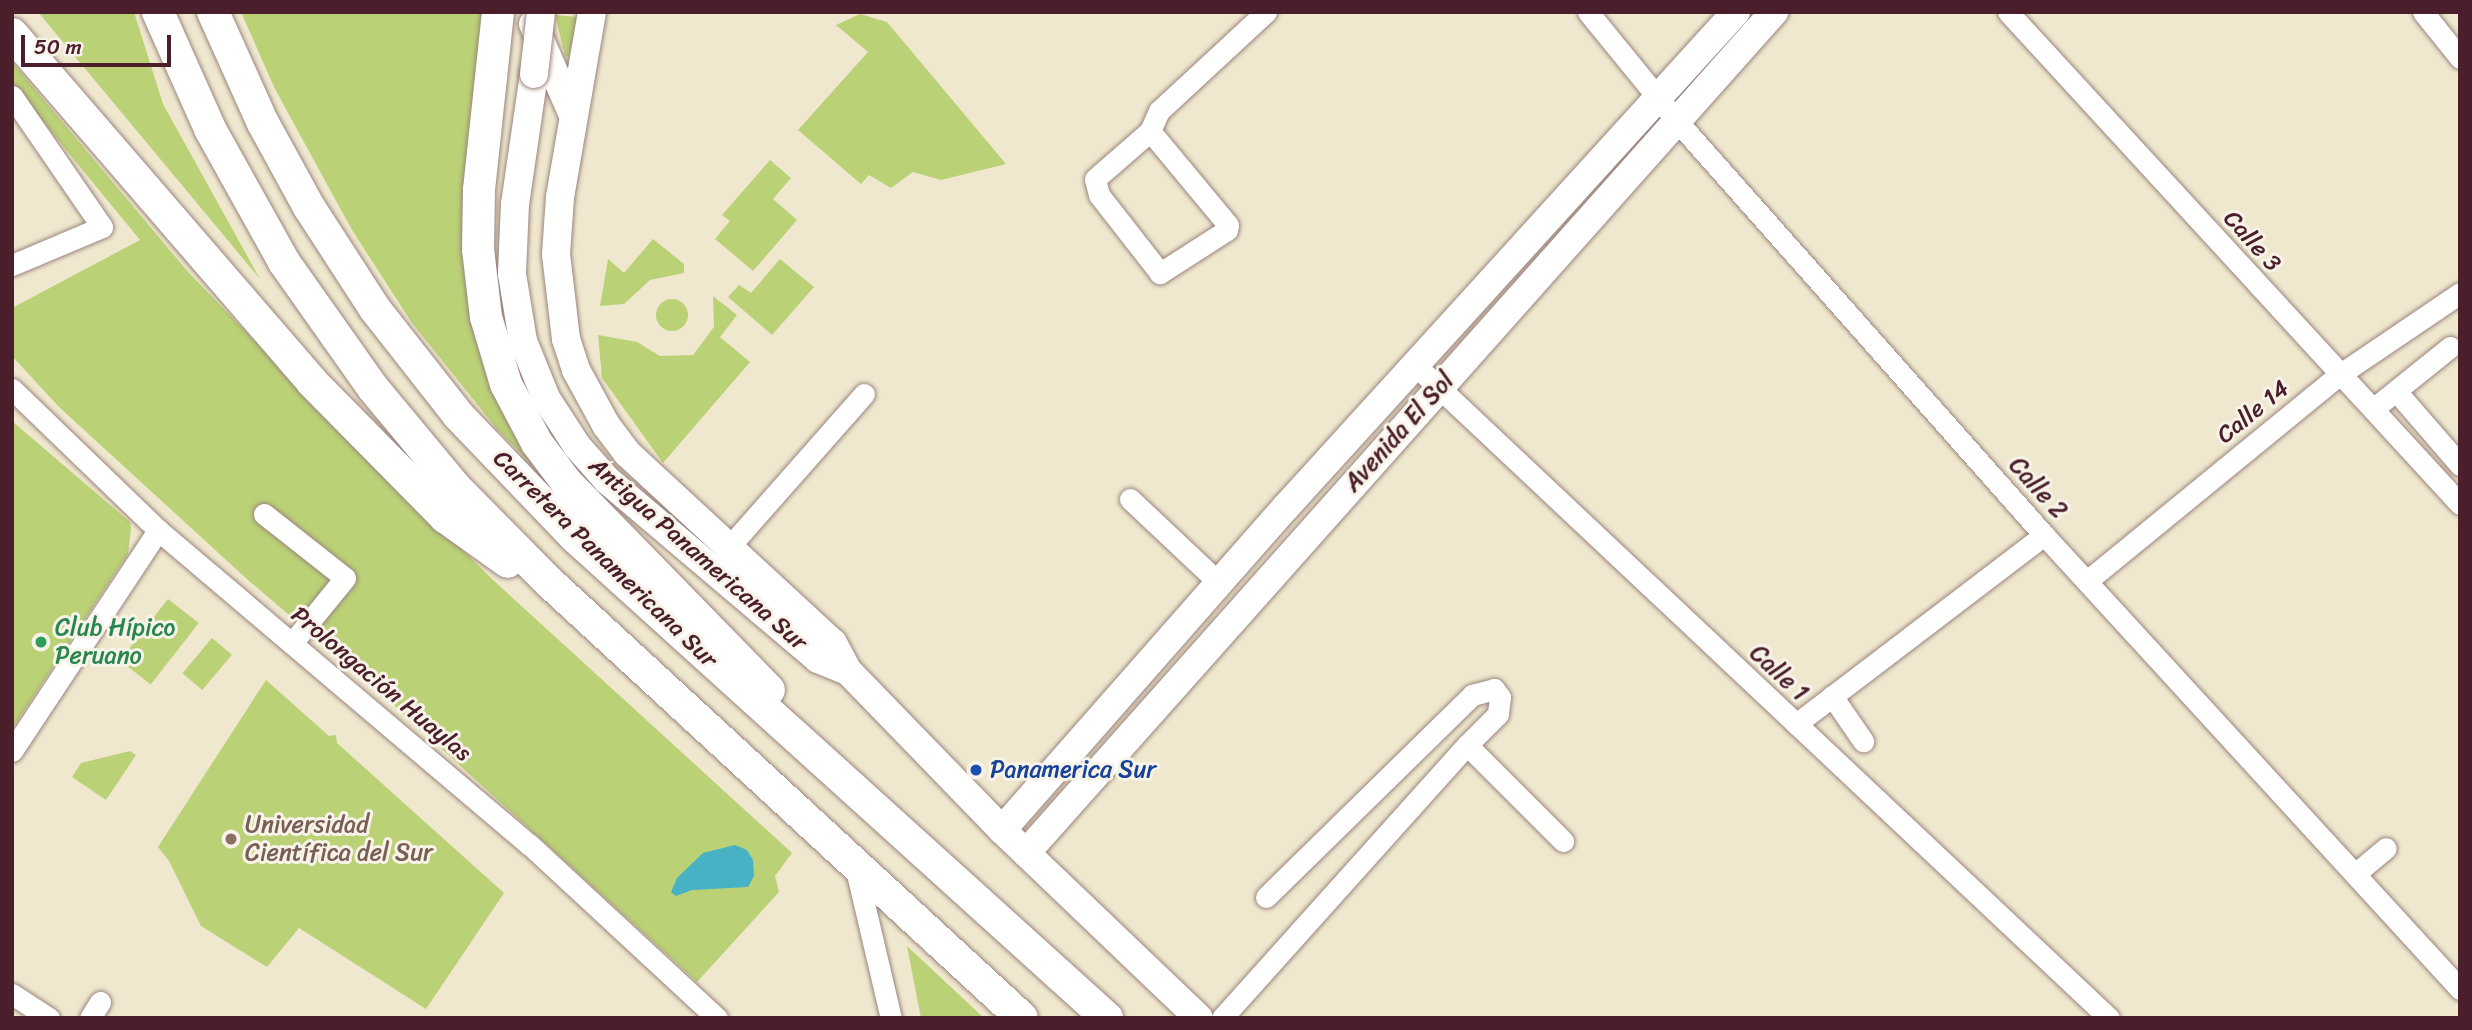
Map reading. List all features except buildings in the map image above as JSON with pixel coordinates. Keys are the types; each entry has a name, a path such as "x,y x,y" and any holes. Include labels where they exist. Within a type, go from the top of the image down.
{"highway":[{"path":"158,12 234,175 315,308 433,461 549,582 1022,1018"},
{"name":"Carretera Panamericana Sur","path":"213,12 254,103 310,207 375,309 424,373 524,487 576,538 1107,1018"},
{"path":"498,12 478,249 486,317 506,384 537,443 567,483 745,662 822,761"},
{"path":"12,34 258,321 408,481 463,533 549,582"}],"main road":[{"path":"527,12 559,75 573,118"},
{"name":"Antigua Panamericana Sur","path":"541,12 515,204 512,274 523,341 545,398 577,446 607,480 818,659 848,671"},
{"name":"Antigua Panamericana Sur","path":"592,12 573,118 556,254 561,313 576,370 606,425 628,454 833,643 848,671 1002,830 1199,1018"},
{"name":"Avenida El Sol","path":"1002,830 1219,583 1736,12"},
{"name":"Avenida El Sol","path":"1026,853 1774,12"}],"street":[{"path":"1150,131 1228,225 1227,230 1160,273 1099,195 1095,179 1150,131 1159,111 1266,12"},
{"name":"Calle 2","path":"1588,12 1676,120 2044,535 2460,989"},
{"name":"Calle 3","path":"2008,12 2460,504"},
{"path":"2423,12 2460,58"},
{"path":"12,96 102,227 12,265"},
{"name":"Calle 14","path":"2087,581 2339,375 2460,293"},
{"path":"2373,409 2450,347"},
{"name":"Calle 1","path":"1415,365 2109,1018"},
{"name":"Prolongación Huaylas","path":"12,389 158,530 530,845 717,1018"},
{"path":"2396,391 2460,465"},
{"path":"729,547 864,394"},
{"path":"1130,499 1219,583"},
{"path":"264,514 345,578 292,643"},
{"path":"12,751 158,530"},
{"path":"1796,724 2044,535"},
{"path":"1222,1018 1467,744 1498,714 1500,697 1493,689 1472,695 1266,897"},
{"path":"1832,696 1863,741"},
{"path":"1467,744 1563,841"},
{"path":"2355,874 2386,848"},
{"path":"855,865 891,1018"},
{"path":"12,993 49,1018"}],"green space":[{"path":"38,12 134,12 163,104 260,279"},
{"path":"241,12 483,12 464,251 468,306 488,374 551,484 497,429 412,323 352,230 275,89"},
{"path":"860,14 887,22 1006,164 941,180 913,172 891,188 869,175 861,184 798,130 868,52 836,25"},
{"path":"555,15 578,17 569,57 565,56"},
{"path":"12,62 188,272 332,420 493,580 792,853 775,876 779,892 697,982 385,697 248,580 59,407 12,356 12,308 140,240 12,84"},
{"path":"770,160 791,178 773,199 797,220 753,271 715,239 730,221 722,215"},
{"path":"653,239 684,264 684,273 650,280 624,304 600,306 608,259 624,273"},
{"path":"780,259 814,287 772,335 728,297 739,285 751,293"},
{"path":"713,296 737,315 720,337 750,362 663,463 602,378 598,335 637,342 660,356 693,355 714,327"},
{"path":"672,299 684,303 688,315 684,327 672,331 660,327 656,315 660,303"},
{"name":"Club Hípico Peruano","path":"12,421 130,522 131,529 128,554 12,729"},
{"path":"168,599 199,623 151,684 120,660"},
{"path":"212,638 232,655 202,690 182,673"},
{"path":"266,680 329,736 336,735 337,743 504,893 426,1009 299,928 267,967 201,926 169,861 158,847"},
{"path":"130,751 136,755 106,800 72,777 81,763"},
{"path":"907,946 984,1018 921,1018"}],"water":[{"path":"735,845 747,850 753,860 754,876 748,887 692,890 676,896 671,892 677,878 703,853"}],"place":[{"name":"Club Hípico Peruano","path":"41,642"},
{"name":"Panamerica Sur","path":"976,770"},
{"name":"Universidad Científica del Sur","path":"231,839"}]}
